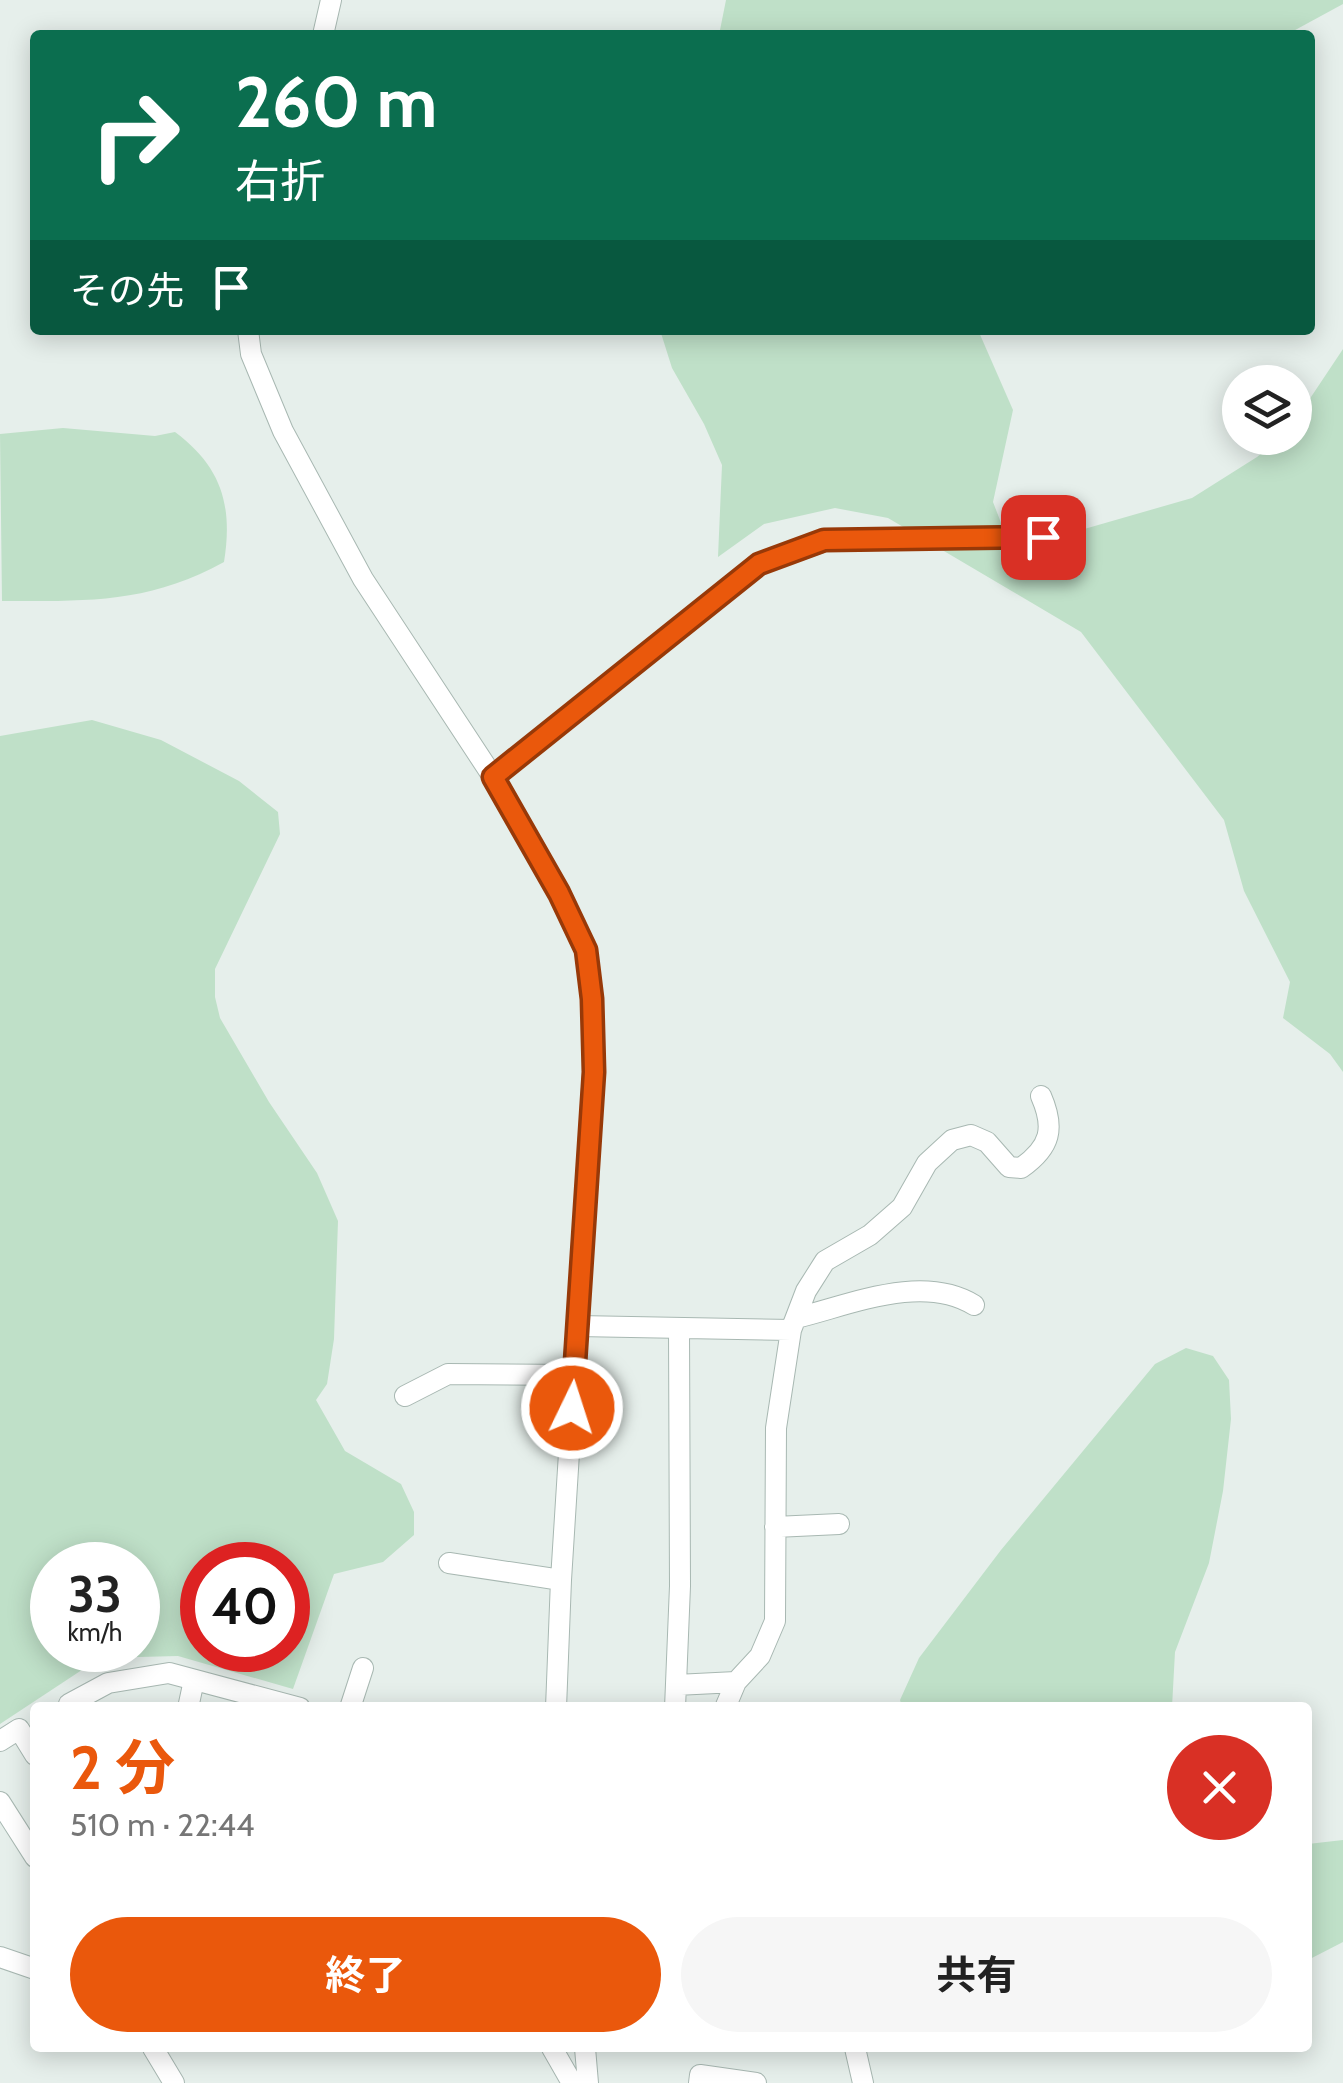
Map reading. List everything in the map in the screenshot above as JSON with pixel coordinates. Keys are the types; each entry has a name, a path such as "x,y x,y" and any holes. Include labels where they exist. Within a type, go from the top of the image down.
{"street":[{"path":"324,30 331,0"},
{"path":"249,335 251,354 283,431 363,579 493,777 559,893 586,950 594,1072 556,1702"},
{"path":"493,777 759,564 824,540 1043,537"},
{"path":"728,1702 736,1682 760,1656 775,1621 776,1428 794,1324 806,1291 825,1261 870,1235 902,1207 927,1163 952,1140 971,1135 987,1142 1009,1167 1021,1168 1034,1159 1047,1140 1051,1118 1041,1096"},
{"path":"578,1326 794,1324 900,1293 940,1291 974,1304"},
{"path":"676,1702 680,1586 679,1328"},
{"path":"406,1396 448,1374 574,1375"},
{"path":"776,1526 839,1524"},
{"path":"449,1563 561,1580"},
{"path":"352,1702 363,1668"},
{"path":"73,1702 108,1683 169,1673 243,1701"},
{"path":"189,1702 194,1680"},
{"path":"676,1685 736,1682"},
{"path":"0,1741 19,1729 30,1746"},
{"path":"0,1802 30,1849"},
{"path":"0,1957 30,1967"},
{"path":"155,2052 174,2083"},
{"path":"554,2052 572,2083"},
{"path":"585,2052 588,2083"},
{"path":"856,2052 863,2083"},
{"path":"699,2083 700,2075 756,2083"}],"green space":[{"path":"726,0 1343,0 1343,4 1295,30 720,30"},
{"path":"662,335 980,335 1013,410 993,502 1003,528 1053,538 1192,498 1259,455 1312,455 1312,396 1343,349 1343,1072 1330,1054 1283,1018 1290,982 1244,891 1224,820 1081,632 888,518 835,508 764,524 718,557 722,465 672,368"},
{"path":"63,428 155,436 175,432 191,445 214,474 225,505 224,562 196,576 143,593 89,600 2,601 0,434"},
{"path":"92,720 161,740 239,781 278,812 280,834 215,969 215,997 220,1018 269,1102 317,1173 338,1221 334,1339 327,1384 316,1400 345,1451 401,1484 414,1512 414,1535 383,1562 334,1574 310,1641 310,1542 180,1542 180,1657 160,1656 160,1542 30,1542 30,1672 79,1672 0,1724 0,736"},
{"path":"1186,1348 1213,1356 1229,1380 1231,1419 1209,1563 1175,1652 1172,1702 901,1702 919,1658 1001,1550 1155,1364"},
{"path":"234,1672 299,1672 293,1689"},
{"path":"1343,1840 1343,1942 1312,1958 1312,1844"}],"route":[{"path":"572,1408 594,1072 586,950 559,893 493,777 759,564 824,540 1043,537"}]}
